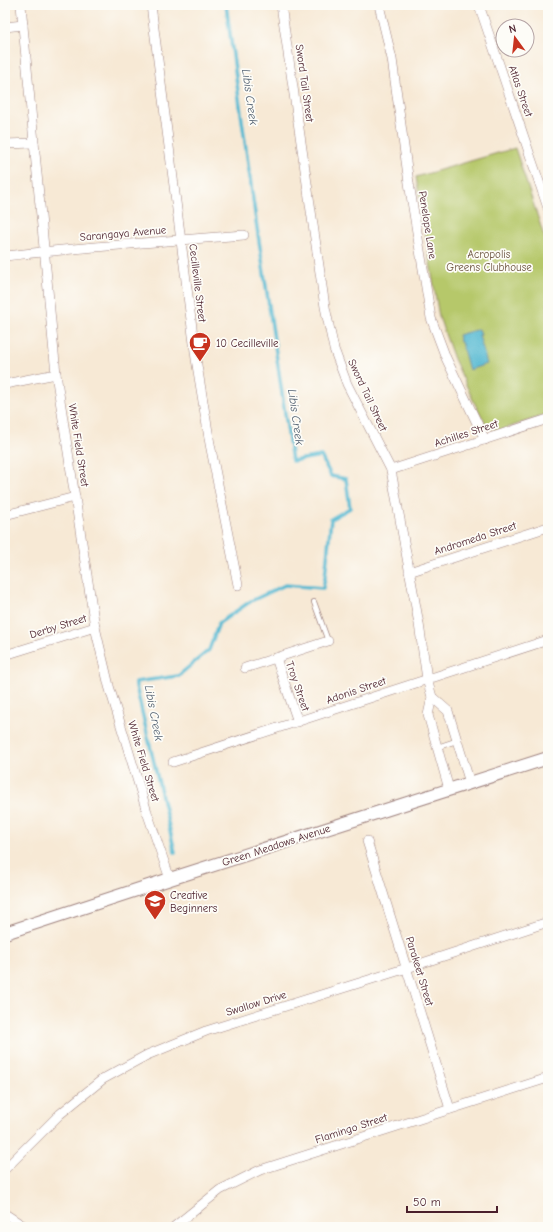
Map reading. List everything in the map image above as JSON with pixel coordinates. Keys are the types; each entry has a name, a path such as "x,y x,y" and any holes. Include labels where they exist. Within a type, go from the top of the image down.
{"street":[{"name":"White Field Street","path":"21,5 56,374 96,627 109,686 147,812 170,879"},
{"name":"Cecilleville Street","path":"151,5 196,359 210,444 238,585"},
{"name":"Sword Tail Street","path":"281,5 325,307 334,349 347,384 391,470 419,624 427,679 432,697 428,715 449,789"},
{"name":"Penelope Lane","path":"379,5 392,59 409,183 431,318 446,358 485,440"},
{"name":"Atlas Street","path":"479,5 548,208"},
{"path":"5,26 23,25"},
{"path":"5,144 34,143"},
{"name":"Sarangaya Avenue","path":"5,256 244,235"},
{"path":"5,384 56,374"},
{"name":"Achilles Street","path":"391,470 548,419"},
{"path":"5,515 75,497"},
{"name":"Andromeda Street","path":"409,572 548,527"},
{"name":"Derby Street","path":"5,655 96,627"},
{"name":"Adonis Street","path":"173,762 548,640"},
{"name":"Troy Street","path":"245,668 328,641"},
{"name":"Troy Street","path":"276,658 298,722"},
{"path":"432,697 448,711 470,783"},
{"name":"Green Meadows Avenue","path":"5,933 548,758"},
{"name":"Parakeet Street","path":"367,841 450,1109"},
{"name":"Swallow Drive","path":"5,1169 60,1114 103,1079 147,1055 206,1031 548,922"},
{"name":"Flamingo Street","path":"174,1227 220,1190 260,1170 548,1078"},
{"path":"5,1214 25,1227"}],"lane":[{"path":"314,602 328,641"},
{"path":"438,747 456,741"}],"green space":[{"name":"Acropolis Greens Clubhouse","path":"515,148 548,248 548,414 504,429 496,430 486,424 475,404 454,359 439,317 416,177"}],"water":[{"path":"479,329 481,335 479,335 487,364 469,370 458,335"}],"waterway":[{"name":"Libis Creek","path":"175,852 135,682 178,676 209,650 219,623 251,601 285,585 323,588 331,519 350,508 346,479 331,476 321,456 292,461 256,221 226,5"}],"place":[{"name":"10 Cecilleville","path":"200,362"},
{"name":"Creative Beginners","path":"155,920"}]}
